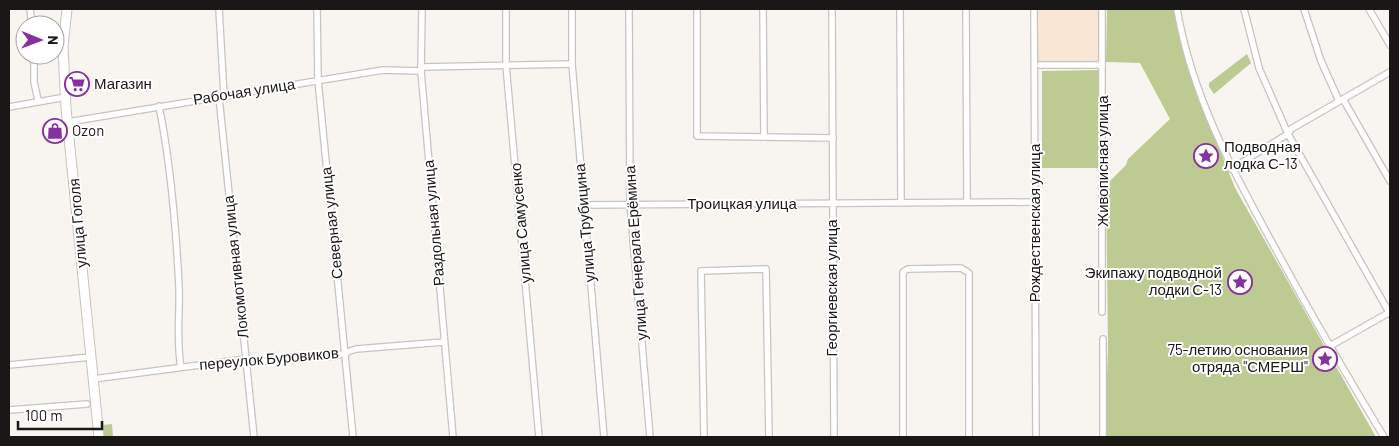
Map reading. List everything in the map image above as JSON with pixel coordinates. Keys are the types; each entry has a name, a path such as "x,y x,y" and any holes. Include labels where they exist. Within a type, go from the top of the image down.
{"main road":[{"name":"улица Гоголя","path":"67,9 63,47 66,97 99,437"}],"street":[{"name":"Локомотивная улица","path":"220,9 222,96 254,437"},
{"name":"Северная улица","path":"318,9 318,80 353,437"},
{"name":"Раздольная улица","path":"422,9 421,69 453,437"},
{"name":"улица Самусенко","path":"506,9 506,65 524,246 539,437"},
{"name":"улица Трубицина","path":"572,9 572,64 604,437"},
{"name":"улица Генерала Ерёмина","path":"629,9 630,204 650,437"},
{"path":"697,9 697,136 833,138"},
{"path":"763,9 764,137"},
{"name":"Георгиевская улица","path":"832,9 834,437"},
{"path":"900,9 900,202"},
{"path":"966,9 967,202"},
{"name":"Рождественская улица","path":"1034,9 1036,437"},
{"name":"Живописная улица","path":"1102,9 1102,312"},
{"path":"1177,9 1182,36 1201,101 1231,170 1330,346 1384,437"},
{"path":"1244,9 1259,68 1288,134 1390,313 1330,346"},
{"path":"1304,9 1321,61 1341,100 1390,181"},
{"path":"1369,9 1390,45"},
{"name":"Рабочая улица","path":"68,122 382,70 572,64"},
{"path":"34,65 34,82 38,100"},
{"path":"1040,65 1102,65"},
{"path":"1231,170 1288,134 1291,129 1390,72"},
{"path":"9,107 38,100 66,97"},
{"path":"159,106 165,136 173,205 178,284 180,367"},
{"name":"Троицкая улица","path":"583,205 1035,202"},
{"path":"904,437 903,272 908,269 962,268 969,273 969,437"},
{"path":"704,437 701,271 766,269 769,437"},
{"path":"1103,339 1103,437"},
{"name":"переулок Буровиков","path":"93,379 180,367 336,356 344,352 444,342"},
{"path":"9,365 91,357"},
{"path":"9,410 87,404"}],"shaded area":[{"path":"1038,9 1098,9 1099,61 1038,63"}],"green space":[{"path":"1107,9 1175,9 1180,36 1197,93 1235,188 1376,437 1105,437 1108,346 1106,185 1126,165 1128,159 1170,119 1140,63 1106,62"},
{"path":"1247,54 1251,63 1214,94 1209,87 1209,83"},
{"path":"1099,70 1098,168 1042,168 1042,71"},
{"path":"112,424 113,437 104,437 103,425"}],"place":[{"name":"Магазин","path":"77,84"},
{"name":"Ozon","path":"55,131"},
{"name":"Подводная лодка С-13","path":"1206,156"},
{"name":"Экипажу подводной лодки С-13","path":"1240,282"},
{"name":"75-летию основания отряда \"СМЕРШ\"","path":"1325,359"}]}
